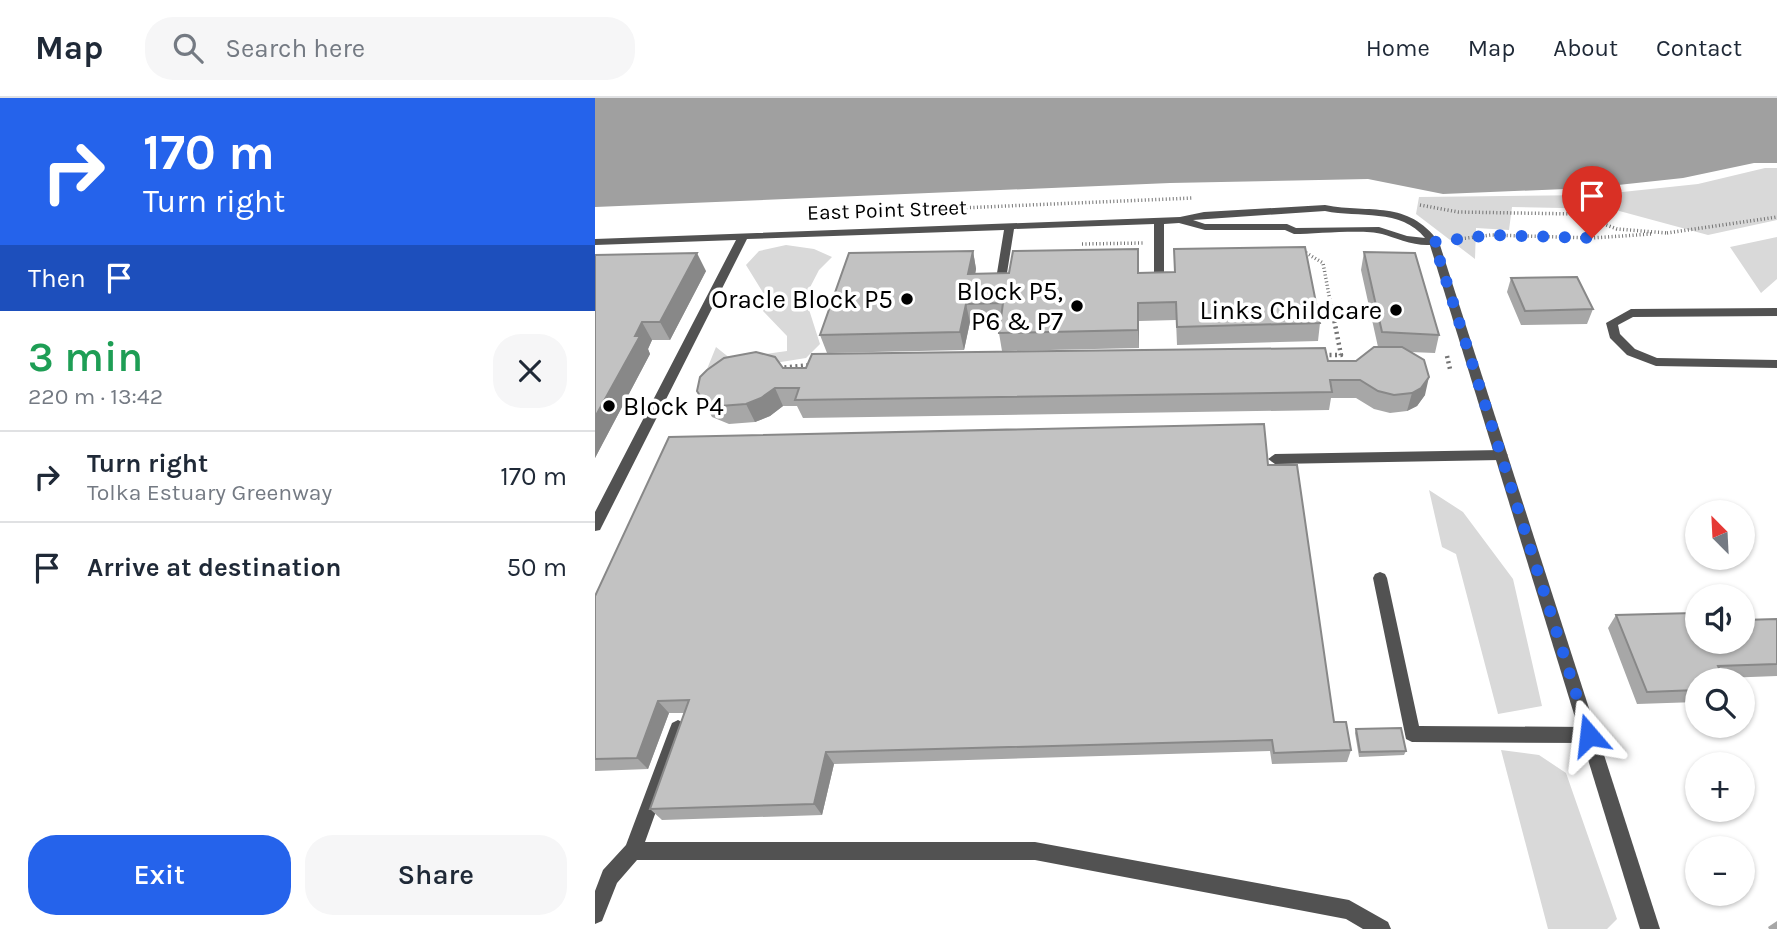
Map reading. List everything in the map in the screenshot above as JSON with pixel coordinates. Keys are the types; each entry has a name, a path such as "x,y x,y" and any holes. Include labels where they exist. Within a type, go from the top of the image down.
{"street":[{"path":"1180,220 1204,215 1383,212 1409,219 1425,228 1434,242 1650,929"},
{"path":"1180,220 1205,226 1287,227 1294,231 1379,230 1406,239 1434,242"},
{"name":"East Point Street","path":"595,242 1180,220"},
{"path":"1159,221 1159,276"},
{"path":"1002,273 1010,225"},
{"path":"595,526 744,235"},
{"path":"1777,312 1631,313 1612,323 1614,335 1631,352 1656,362 1777,364"},
{"path":"1275,459 1501,455"},
{"path":"1380,578 1412,734 1589,735"},
{"path":"595,914 610,877 632,851 678,728"},
{"path":"632,851 1035,851 1349,910 1381,929"}],"path":[{"path":"1434,242 1491,235 1592,238 1688,231 1777,217"},
{"path":"1071,244 1159,243"},
{"path":"1299,249 1323,263 1342,355 1315,355"},
{"path":"1444,348 1450,369"},
{"path":"778,368 825,364"}],"shaded area":[{"path":"595,98 1777,98 1777,163 1754,163 1683,178 1590,188 1443,194 1368,179 1170,183 595,207"},
{"path":"1765,168 1777,168 1777,220 1708,235 1612,209 1512,207 1509,230 1476,228 1475,259 1416,214 1419,197 1594,195 1698,184"},
{"path":"1777,237 1777,279 1761,293 1730,247"},
{"path":"786,245 814,249 832,257 819,270 805,297 820,344 806,358 705,374 716,347 731,359 787,351 787,336 763,311 765,296 746,265 759,251"},
{"path":"1429,490 1463,512 1513,579 1542,706 1498,714 1456,554 1442,547"},
{"path":"1501,750 1539,755 1566,773 1617,919 1607,929 1548,929"}],"building":[{"name":"Block P5, P6 & P7","path":"1305,247 1320,323 1177,327 1176,302 1138,303 1138,330 999,333 1003,303 966,304 960,332 820,335 849,253 973,251 968,274 1009,273 1013,251 1138,249 1138,273 1175,272 1174,249"},
{"name":"Links Childcare","path":"1364,252 1415,253 1439,335 1382,332"},
{"name":"Block P4","path":"697,253 660,322 642,322 635,336 640,336 595,417 595,255"},
{"path":"1577,277 1593,309 1525,311 1511,278"},
{"path":"1374,347 1402,347 1424,360 1429,377 1421,388 1412,393 1394,395 1378,391 1360,380 1330,380 1332,392 795,400 799,388 775,388 746,404 720,406 702,399 697,391 700,377 724,358 756,352 775,357 783,368 806,368 812,354 1325,348 1328,361 1356,361"},
{"path":"1264,424 1268,465 1297,465 1334,722 1346,722 1351,750 1274,753 1272,740 826,752 814,804 650,809 689,700 658,701 637,758 595,759 595,596 669,437"},
{"path":"1685,613 1685,654 1755,654 1755,620 1777,619 1777,664 1685,668 1685,690 1647,692 1616,615"},
{"path":"1401,728 1406,751 1360,752 1356,729"}],"place":[{"name":"Oracle Block P5","path":"907,299"},
{"name":"Block P5, P6 & P7","path":"1077,306"},
{"name":"Links Childcare","path":"1396,310"},
{"name":"Block P4","path":"609,406"}],"route":[{"path":"1589,735 1434,242 1491,235 1592,238"}]}
